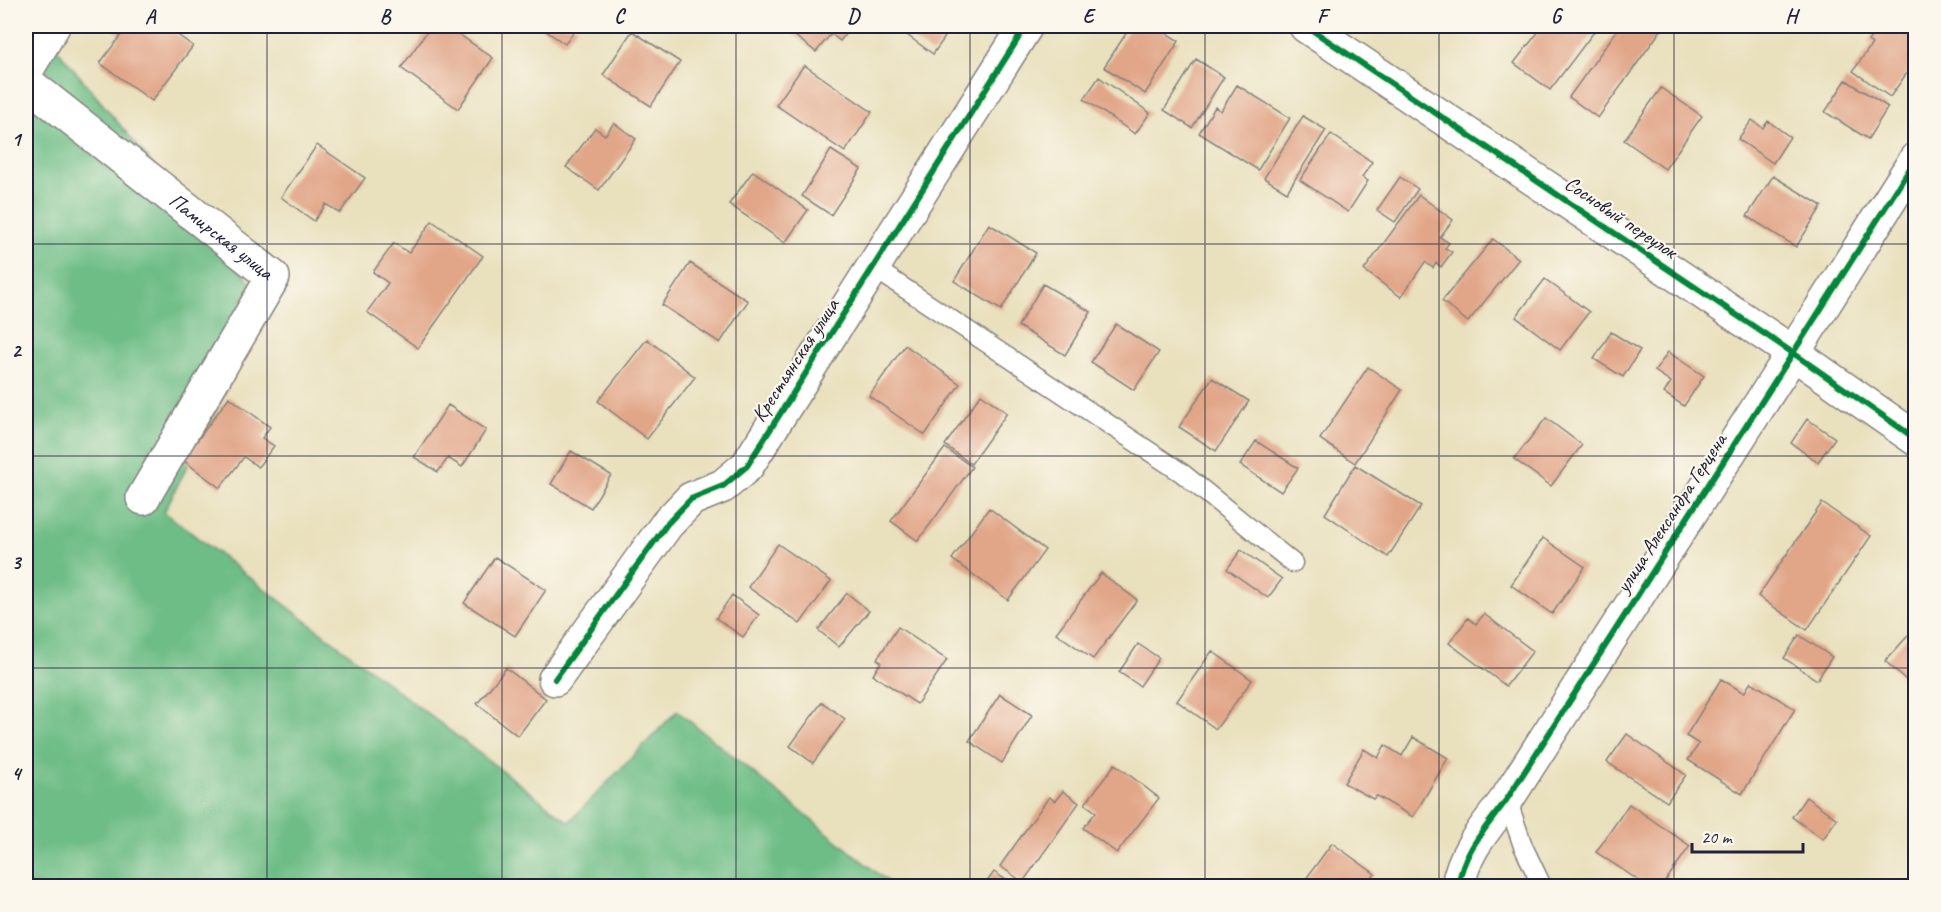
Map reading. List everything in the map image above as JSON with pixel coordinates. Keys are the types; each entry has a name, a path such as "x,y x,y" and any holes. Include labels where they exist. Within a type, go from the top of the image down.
{"street":[{"path":"26,71 53,26"},
{"name":"Крестьянская улица","path":"555,679 667,524 692,500 723,486 747,466 1026,26"},
{"name":"Сосновый переулок","path":"1306,26 1793,353 1916,439"},
{"name":"Памирская улица","path":"26,82 273,277 143,498"},
{"name":"улица Александра Герцена","path":"1458,886 1461,868 1469,850 1507,799 1916,159"}],"lane":[{"path":"874,268 1182,473 1293,563"},
{"path":"1507,799 1523,846 1542,886"}],"green space":[{"path":"26,26 38,26 269,305 164,512 569,822 677,711 893,886 26,886"}],"building":[{"path":"115,26 165,26 193,46 152,101 100,63 121,35 113,29"},
{"path":"431,26 447,26 493,58 458,109 401,68"},
{"path":"539,26 578,26 565,44"},
{"path":"782,26 852,26 840,41 831,34 816,52"},
{"path":"897,26 944,26 950,30 933,54"},
{"path":"1131,26 1155,26 1179,41 1145,94 1104,67"},
{"path":"1543,26 1586,26 1594,32 1550,90 1514,63"},
{"path":"1620,26 1664,26 1598,118 1569,97"},
{"path":"1879,26 1916,26 1916,70 1913,73 1909,70 1890,97 1853,71 1872,44 1868,41"},
{"path":"632,31 680,62 651,106 603,75"},
{"path":"1196,59 1224,77 1192,128 1164,110"},
{"path":"804,65 872,112 845,152 776,105"},
{"path":"1099,77 1150,113 1135,134 1084,99"},
{"path":"1846,80 1888,107 1868,139 1825,112"},
{"path":"1237,85 1290,118 1258,170 1199,133 1215,107 1221,111"},
{"path":"1661,88 1702,116 1665,169 1624,140"},
{"path":"1303,116 1326,130 1287,192 1264,178"},
{"path":"1752,120 1763,128 1768,121 1790,137 1773,163 1738,139"},
{"path":"614,123 636,139 599,190 566,167 595,128 605,135"},
{"path":"1331,134 1372,162 1362,177 1368,181 1348,212 1300,180"},
{"path":"317,145 365,178 340,213 326,204 314,221 281,197"},
{"path":"831,150 861,169 831,215 802,196"},
{"path":"753,171 808,210 785,243 729,204"},
{"path":"1773,176 1822,206 1796,247 1747,216"},
{"path":"1400,177 1418,189 1395,222 1377,210"},
{"path":"1419,195 1453,220 1440,237 1449,243 1445,248 1452,252 1441,267 1436,263 1433,268 1425,262 1401,297 1364,270"},
{"path":"432,221 483,256 418,348 367,312 388,283 373,272 394,243 409,253"},
{"path":"989,224 1036,253 1001,310 954,281"},
{"path":"1493,239 1519,259 1468,322 1442,301"},
{"path":"690,263 748,301 720,343 662,305"},
{"path":"1545,279 1589,312 1560,350 1516,317"},
{"path":"1043,284 1091,312 1065,355 1018,326"},
{"path":"1116,324 1159,352 1134,390 1091,362"},
{"path":"1611,332 1640,350 1623,377 1594,359"},
{"path":"647,339 695,377 647,439 598,401"},
{"path":"905,345 960,384 925,435 869,396"},
{"path":"1668,352 1704,376 1684,406 1664,393 1671,382 1655,371"},
{"path":"1368,367 1402,390 1355,463 1320,439"},
{"path":"1212,378 1249,401 1216,451 1179,427"},
{"path":"981,394 1007,413 971,464 945,445"},
{"path":"229,397 270,427 262,438 274,446 258,467 244,457 220,488 183,460"},
{"path":"448,405 486,430 462,467 448,458 438,472 414,457"},
{"path":"1546,418 1582,445 1551,486 1514,459"},
{"path":"1807,419 1835,438 1818,462 1791,443"},
{"path":"1256,441 1298,468 1281,492 1240,465"},
{"path":"945,448 972,467 918,541 891,521"},
{"path":"571,451 611,475 591,508 551,484"},
{"path":"1355,465 1421,506 1388,557 1325,514"},
{"path":"1822,503 1871,536 1807,630 1758,596"},
{"path":"989,508 1045,550 1008,600 952,559"},
{"path":"1543,538 1585,567 1552,614 1511,585"},
{"path":"778,544 831,581 800,624 748,587"},
{"path":"1241,550 1282,579 1268,598 1227,569"},
{"path":"495,557 546,590 515,636 464,603"},
{"path":"1101,573 1137,600 1093,659 1056,633"},
{"path":"847,593 869,611 839,647 818,630"},
{"path":"732,595 759,615 743,637 716,618"},
{"path":"1484,614 1533,651 1506,686 1449,643 1468,618 1476,624"},
{"path":"898,627 947,660 917,704 873,675 881,662 877,659"},
{"path":"1916,627 1916,669 1906,680 1885,661"},
{"path":"1799,635 1832,657 1817,680 1784,658"},
{"path":"1138,644 1159,658 1140,686 1119,672"},
{"path":"1212,651 1252,680 1216,729 1177,701"},
{"path":"506,668 546,699 518,736 477,704"},
{"path":"1721,679 1744,693 1751,682 1795,709 1742,794 1688,760 1699,744 1686,736"},
{"path":"1000,694 1032,715 1002,763 969,741"},
{"path":"822,702 845,719 813,763 790,746"},
{"path":"1627,734 1686,775 1667,802 1607,762"},
{"path":"1413,737 1448,758 1413,817 1377,796 1373,799 1344,783 1364,749 1378,758 1385,745 1402,756"},
{"path":"1115,764 1159,798 1117,853 1083,828 1096,812 1085,804"},
{"path":"1063,791 1079,803 1023,882 1000,866 1049,797 1055,801"},
{"path":"1806,797 1837,819 1823,839 1792,817"},
{"path":"1629,804 1690,846 1662,886 1647,886 1596,852"},
{"path":"1332,843 1375,874 1366,886 1313,886 1305,880"},
{"path":"994,872 1015,886 984,886"}],"cycle path":[{"path":"555,679 667,524 691,499 723,486 747,466 1026,26"},
{"path":"1306,26 1793,353 1916,439"},
{"path":"1458,886 1465,861 1477,840 1507,799 1916,159"}]}
